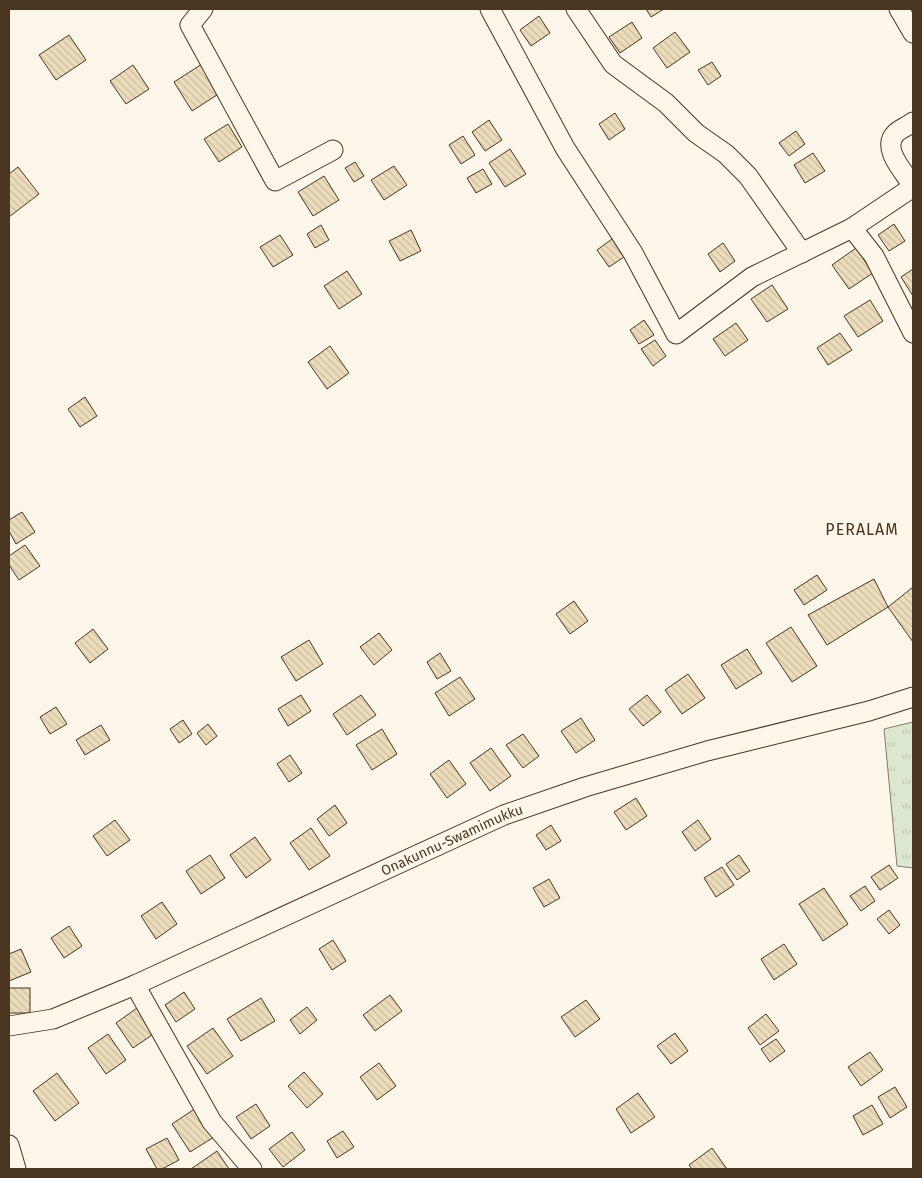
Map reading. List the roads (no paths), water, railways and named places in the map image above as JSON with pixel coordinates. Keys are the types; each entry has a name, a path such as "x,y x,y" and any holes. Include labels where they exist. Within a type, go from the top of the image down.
{"street":[{"path":"203,9 190,25 275,181 333,150"},
{"path":"490,9 565,148 633,253 676,334 752,278 852,228 913,187 890,149 891,140 896,133 913,122"},
{"path":"576,9 613,64 666,103 696,133 726,154 748,176 802,253"},
{"path":"899,9 913,33"},
{"path":"852,228 874,256 913,333"},
{"name":"Onakunnu-Swamimukku","path":"9,1026 52,1019 135,985 504,815 585,787 707,751 869,711 913,697"},
{"path":"135,985 212,1122 252,1169"},
{"path":"9,1145 16,1169"}],"district":[{"name":"PERALAM","path":"862,529"}]}
